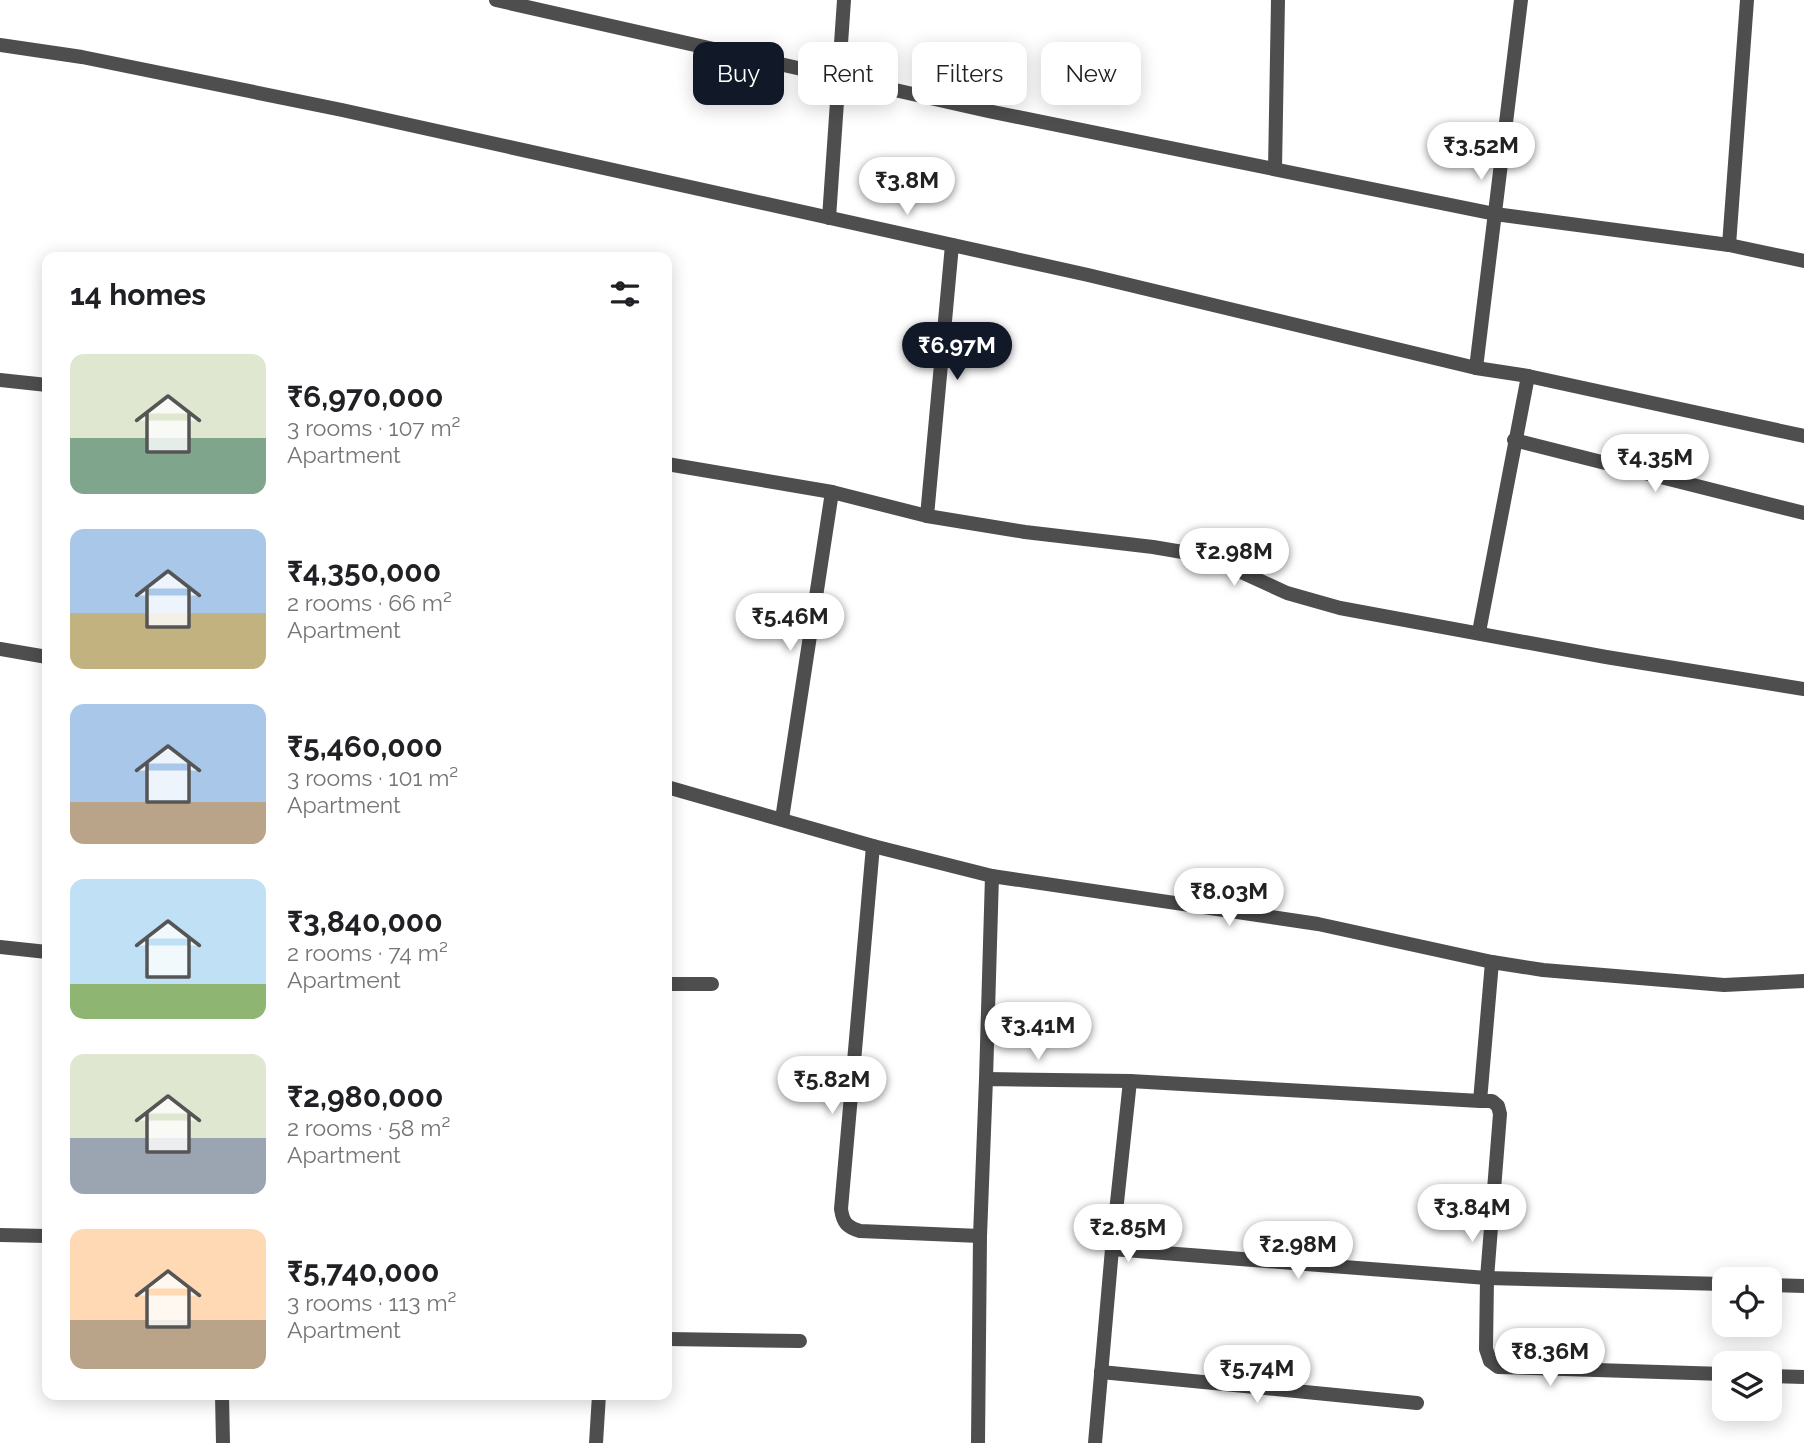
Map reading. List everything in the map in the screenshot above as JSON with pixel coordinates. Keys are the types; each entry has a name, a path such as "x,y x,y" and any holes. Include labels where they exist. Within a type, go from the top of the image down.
{"street":[{"path":"496,0 798,68"},
{"path":"841,42 844,0"},
{"path":"1275,169 1279,0"},
{"path":"1476,368 1521,0"},
{"path":"1729,245 1747,0"},
{"path":"0,45 82,57 342,110 1087,275 1476,368 1528,376 1804,436"},
{"path":"898,90 1495,214 1729,245 1804,261"},
{"path":"829,218 837,105"},
{"path":"927,516 952,245"},
{"path":"1479,632 1528,376"},
{"path":"0,380 42,384"},
{"path":"1514,440 1804,513"},
{"path":"672,465 832,492 927,516 1206,556 1287,593 1340,608 1804,690"},
{"path":"782,819 832,492"},
{"path":"0,649 42,656"},
{"path":"672,788 873,846 992,876 1318,924 1492,962 1543,970 1724,985 1804,982"},
{"path":"873,846 841,1209 843,1221 850,1228 860,1231 980,1236"},
{"path":"978,1443 980,1236 992,876"},
{"path":"0,947 42,951"},
{"path":"1479,1101 1492,962"},
{"path":"672,984 712,984"},
{"path":"986,1079 1130,1081 1492,1101 1498,1106 1500,1114 1487,1278 1486,1349 1490,1361 1498,1367 1712,1374"},
{"path":"1095,1443 1130,1081"},
{"path":"0,1235 42,1236"},
{"path":"1112,1249 1487,1278 1712,1284"},
{"path":"1782,1285 1804,1286"},
{"path":"672,1339 800,1341"},
{"path":"1101,1372 1417,1403"},
{"path":"1782,1376 1804,1377"},
{"path":"222,1400 223,1443"},
{"path":"596,1443 599,1400"}]}
